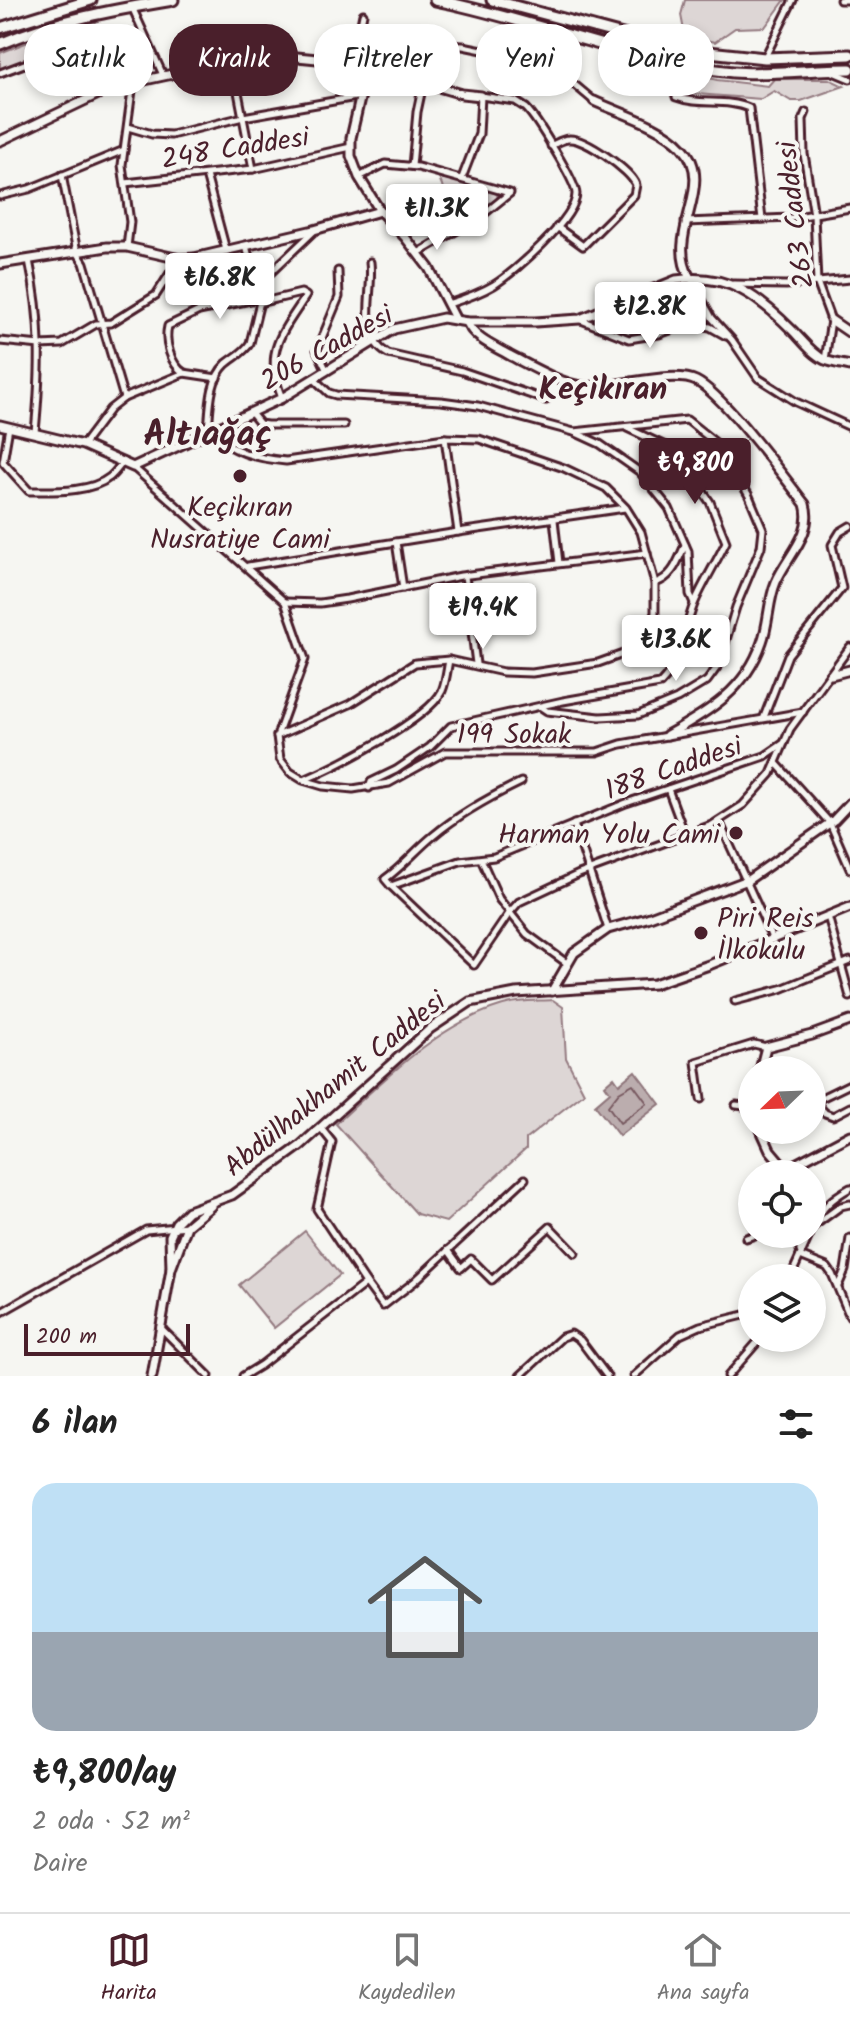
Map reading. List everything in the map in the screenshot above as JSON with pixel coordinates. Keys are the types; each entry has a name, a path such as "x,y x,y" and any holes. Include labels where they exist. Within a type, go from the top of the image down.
{"highway":[{"path":"0,28 91,0"},
{"path":"0,44 40,27 96,12 173,0"},
{"path":"435,0 598,41"},
{"path":"492,0 671,48 765,58 850,55"},
{"path":"714,68 733,72 850,69"}],"street":[{"path":"765,58 793,0"},
{"path":"840,0 850,0"},
{"path":"132,7 163,75"},
{"path":"361,24 363,14"},
{"path":"460,46 541,62 557,70 594,101 646,124 682,147 692,164 695,189 692,208 685,222 682,245 684,268 712,318 732,340 758,378 796,402 850,427"},
{"path":"0,73 24,64"},
{"path":"827,69 850,79"},
{"path":"153,77 169,74"},
{"path":"0,141 94,96"},
{"path":"127,247 130,222 122,165 129,96"},
{"path":"239,96 253,169"},
{"path":"128,127 152,134 171,135 243,117 362,96 351,147 359,177 380,211 429,268 456,320"},
{"path":"412,166 421,96"},
{"path":"448,304 496,284 557,227 573,207 577,192 531,113 521,103 481,96 479,134 462,178"},
{"path":"676,96 698,101 739,103 749,108 762,219"},
{"name":"263 Caddesi","path":"806,112 803,119 804,154 814,215 817,282 831,320 825,360"},
{"path":"551,146 568,139 581,142 631,176 636,185 634,195 583,246 557,227"},
{"name":"248 Caddesi","path":"125,183 253,169 351,147"},
{"path":"0,196 29,189 124,150"},
{"path":"359,177 385,164 412,166 510,193 480,217 418,253"},
{"path":"62,175 77,252 84,263 124,398"},
{"path":"206,175 226,250"},
{"path":"685,222 814,215 850,208"},
{"path":"0,264 107,247 127,247 180,259 314,230 380,211"},
{"path":"277,736 350,704 415,663 449,660 503,672 532,673 585,666 623,654 646,634 655,613 655,583 647,553 641,532 626,508 606,488 564,468 479,439 445,438 286,461 260,459 227,447 208,431 217,378 225,365 247,348 266,277 314,230"},
{"path":"246,246 259,301"},
{"path":"0,341 62,344 96,324 111,323 156,295 180,259"},
{"path":"29,260 39,314 35,432"},
{"path":"370,262 372,286 368,327 374,341 388,354 462,371 546,400"},
{"path":"327,371 317,350 339,297 338,271"},
{"name":"206 Caddesi","path":"133,467 282,398 394,329 443,318 467,322 580,319 676,280 690,278 733,284 752,296 825,360 850,366"},
{"path":"733,284 786,285 850,279"},
{"path":"217,378 184,373 176,368 166,331 172,323 199,311 301,293 306,296 274,351 273,378 282,398"},
{"path":"580,319 629,339 659,334 690,323 710,327 732,340"},
{"path":"831,320 850,333"},
{"path":"467,322 477,335 504,352 534,368 581,386 620,386 677,378 698,381 724,404 805,504 809,521 776,581 761,645 742,679 712,710 667,735"},
{"path":"83,445 110,409 124,398 184,373"},
{"path":"314,379 329,393 343,397 460,402 574,432 610,450 651,483 669,508 686,544 690,594 694,604"},
{"path":"251,412 260,424 267,425 344,425"},
{"path":"541,707 547,711 600,717 638,715 677,699 707,681 718,666 736,607 761,547 763,529 749,496 722,448 687,420 574,432"},
{"path":"0,425 83,445 133,467 285,602 305,659 277,736 280,759 290,772 303,780 359,753 425,710 441,693 449,660"},
{"path":"9,427 3,462 29,491 63,491 98,483 110,478 123,462"},
{"path":"369,788 371,782 396,770 430,747 451,726 660,684 671,673 681,651 694,604 726,542 710,502 674,450 627,428"},
{"path":"445,438 458,532"},
{"path":"247,566 626,508"},
{"path":"554,520 559,563"},
{"path":"764,718 788,655 842,588 832,545 840,532 850,526"},
{"path":"396,542 403,588"},
{"path":"655,583 664,580 674,569 686,544"},
{"path":"285,602 320,603 465,576 647,553"},
{"path":"465,576 476,664"},
{"path":"521,782 491,796 432,837 385,879 474,965 519,902 589,871 719,821 743,805 771,774 790,729 850,647"},
{"path":"831,675 850,670"},
{"name":"199 Sokak","path":"303,780 323,786 369,788 396,779 445,752 597,752 667,735 803,712"},
{"name":"188 Caddesi","path":"391,886 460,861 494,857 574,824 765,756 784,742"},
{"path":"776,763 830,823 850,869"},
{"path":"668,789 685,835"},
{"path":"552,991 574,953 608,929 647,918 748,880 830,823 850,803"},
{"path":"719,821 773,940"},
{"path":"574,824 608,929"},
{"path":"839,845 850,842"},
{"path":"481,859 499,899 527,934 568,964"},
{"name":"Abdülhakhamit Caddesi","path":"188,1211 232,1195 300,1146 431,1028 470,1002 516,993 654,984 773,940 850,907"},
{"path":"828,916 850,997"},
{"path":"735,1001 781,989 850,961"},
{"path":"701,1099 696,1062 754,1044 766,1047 812,1035 850,1021"},
{"path":"764,1056 766,1047"},
{"path":"826,1096 850,1084"},
{"path":"826,1113 833,1116 850,1107"},
{"path":"320,1127 332,1142 317,1209 383,1306 414,1282 525,1179"},
{"path":"806,1160 850,1135"},
{"path":"826,1205 850,1188"},
{"name":"Abdülhakhamit Caddesi","path":"190,1222 215,1203"},
{"path":"826,1218 841,1206 850,1204"},
{"path":"152,1376 171,1269 190,1222 188,1211"},
{"path":"171,1269 170,1236 173,1227 188,1211"},
{"path":"0,1313 146,1230 190,1222"},
{"path":"448,1250 461,1268 471,1259 492,1280 550,1227 575,1253"},
{"path":"838,1287 845,1270 850,1238"},
{"path":"800,1248 800,1256"},
{"path":"796,1264 804,1248"},
{"path":"800,1256 827,1267 850,1317"},
{"path":"243,1376 366,1283"},
{"path":"634,1376 680,1335 700,1326 738,1316"},
{"path":"160,1326 209,1376"},
{"path":"520,1376 562,1337 574,1335 607,1376"},
{"path":"728,1376 749,1352"}],"shaded area":[{"path":"685,0 785,0 765,27 735,28 715,42 714,24 683,24 681,15"},
{"path":"24,44 24,62 0,69 0,53"},
{"path":"714,79 768,86 774,79 829,79 844,86 801,101 791,101 774,91 761,99 714,95"},
{"path":"439,178 463,182 497,194 498,200 445,234 447,206"},
{"path":"553,1000 563,1007 566,1058 584,1093 526,1139 526,1149 446,1222 417,1214 336,1124 414,1055 456,1025 509,1003"},
{"path":"305,1231 340,1275 274,1328 239,1285"}],"water":[{"path":"635,1071 660,1104 619,1136 595,1105 610,1092 605,1085 614,1077 619,1084"}],"place":[{"name":"Keçikıran Nusratiye Cami","path":"240,476"},
{"name":"Harman Yolu Cami","path":"736,833"},
{"name":"Piri Reis İlkokulu","path":"701,933"}],"district":[{"name":"Keçikıran","path":"603,388"},
{"name":"Altıağaç","path":"208,432"}]}
